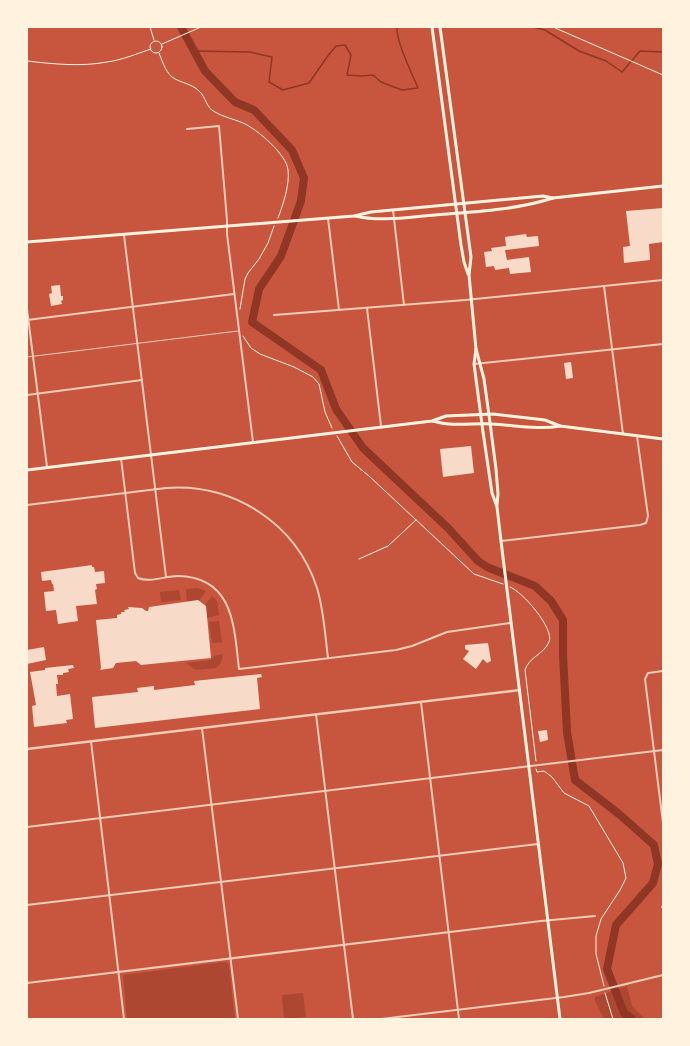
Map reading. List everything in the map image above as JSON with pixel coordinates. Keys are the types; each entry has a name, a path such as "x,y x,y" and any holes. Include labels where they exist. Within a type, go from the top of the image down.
{"main road":[{"path":"432,27 464,262 469,275"},
{"path":"440,27 471,257 469,275 476,348 474,364 492,493 497,507"},
{"path":"354,216 366,219 457,213 537,203 554,198 663,186"},
{"path":"27,242 354,216 371,212 543,196 554,198"},
{"path":"476,348 481,363 489,414 498,494 497,507 560,1019"},
{"path":"27,470 432,421 446,416 489,414 545,420 560,426 663,439"},
{"path":"432,421 445,424 490,424 550,428 560,426"}],"street":[{"path":"187,129 219,126 227,234 253,442"},
{"path":"393,210 404,306"},
{"path":"327,217 339,310"},
{"path":"124,234 166,577"},
{"path":"274,315 472,300 663,280"},
{"path":"604,286 623,434"},
{"path":"28,320 234,294"},
{"path":"367,308 381,426"},
{"path":"27,309 47,467"},
{"path":"474,364 663,344"},
{"path":"27,395 142,380"},
{"path":"501,541 640,525 646,523 648,516 637,436"},
{"path":"121,458 135,573 138,578 141,579 186,577 199,580 212,587 226,603 233,619 239,669 396,650 412,646 447,632 512,623"},
{"path":"27,505 155,489 188,487 225,494 246,503 282,530 300,553 314,580 320,602 328,658"},
{"path":"663,671 651,672 646,675 645,679 663,823"},
{"path":"27,749 520,690"},
{"path":"421,702 459,1019"},
{"path":"316,714 353,1019"},
{"path":"202,728 238,1019"},
{"path":"91,741 124,1019"},
{"path":"27,827 663,750"},
{"path":"27,905 539,844"},
{"path":"27,983 548,920 595,916"},
{"path":"381,1019 558,998 663,975"}],"lane":[{"path":"27,357 238,331"}],"path":[{"path":"150,27 154,41"},
{"path":"162,44 201,27"},
{"path":"553,27 663,75"},
{"path":"154,41 158,40 162,44 163,48 159,53"},
{"path":"151,49 150,46 154,41"},
{"path":"151,49 153,52 159,53"},
{"path":"27,61 57,64 94,64 117,60 151,49"},
{"path":"159,53 168,72 173,77 188,83 200,91 208,106 214,112 244,123 265,137 280,155 288,168 289,178 281,209 268,243 259,259 248,272 245,279 240,313"},
{"path":"242,331 243,336 251,348 260,354 294,367 313,377 318,384 325,412 333,430"},
{"path":"336,435 352,462 474,574 513,588 537,612 548,629 550,637 549,642 542,652 530,661 525,670 537,772 544,771 552,777 564,793 590,806 623,863 626,878 620,890 601,918 596,936 596,954 607,1001 613,1019"},
{"path":"359,559 388,546 416,520"}],"shaded area":[{"path":"198,588 206,591 199,601 187,602 186,589"},
{"path":"179,590 181,600 161,602 160,592"},
{"path":"212,596 217,601 219,615 207,618 205,605"},
{"path":"219,621 222,642 212,643 209,622"},
{"path":"223,654 221,663 216,668 196,670 186,663 211,660 214,656"},
{"path":"223,962 228,963 229,966 235,1019 127,1019 123,975"},
{"path":"627,986 632,1006 645,1019 604,1019 595,1001 595,997"},
{"path":"303,993 306,1017 284,1019 282,995"}],"building":[{"path":"663,208 663,242 649,244 650,260 624,263 623,247 630,246 626,211"},
{"path":"526,234 527,237 538,236 539,246 505,250 507,260 529,257 531,272 510,274 509,268 495,270 494,266 486,267 484,252 492,251 491,248 506,246 505,237"},
{"path":"60,285 61,296 63,296 63,300 61,301 62,304 51,306 49,294 52,293 51,286"},
{"path":"571,362 573,378 566,379 564,363"},
{"path":"471,446 474,473 443,477 440,449"},
{"path":"92,565 95,572 104,571 105,583 96,584 97,589 95,590 97,604 76,606 78,621 58,624 56,610 46,611 44,592 54,591 53,584 51,580 42,581 41,572"},
{"path":"198,600 206,606 211,658 141,665 136,661 116,663 113,668 100,670 96,620 117,618 117,615 121,614 121,612 125,612 124,610 129,609 128,607 142,608 148,611 149,607"},
{"path":"488,643 491,661 487,663 483,659 476,669 463,659 469,651 465,649 465,645"},
{"path":"44,647 46,660 27,664 27,650"},
{"path":"73,665 74,668 68,669 69,672 63,673 63,675 57,675 58,684 56,684 57,696 70,694 73,719 66,720 67,723 34,727 32,706 36,705 30,672 45,670 45,668"},
{"path":"261,674 262,677 257,678 260,709 95,728 92,697 138,692 137,688 154,686 154,690 195,685 194,681"},
{"path":"547,730 548,740 540,742 538,731"}],"waterway":[{"path":"181,27 205,71 235,102 254,110 292,150 304,178 301,201 281,256 259,289 252,322 321,370 336,409 363,448 448,528 478,561 487,567 535,586 551,601 563,620 563,655 567,732 575,780 619,814 654,845 658,864 653,883 616,925 607,969 624,1013 632,1019"},
{"path":"194,51 250,52 272,57 269,82 283,90 309,83 336,46 345,45 351,55 347,75 373,75 381,82 402,90 418,88 399,41 397,27"},
{"path":"533,27 545,30 579,51 606,61 622,72 640,51 663,52"}]}
